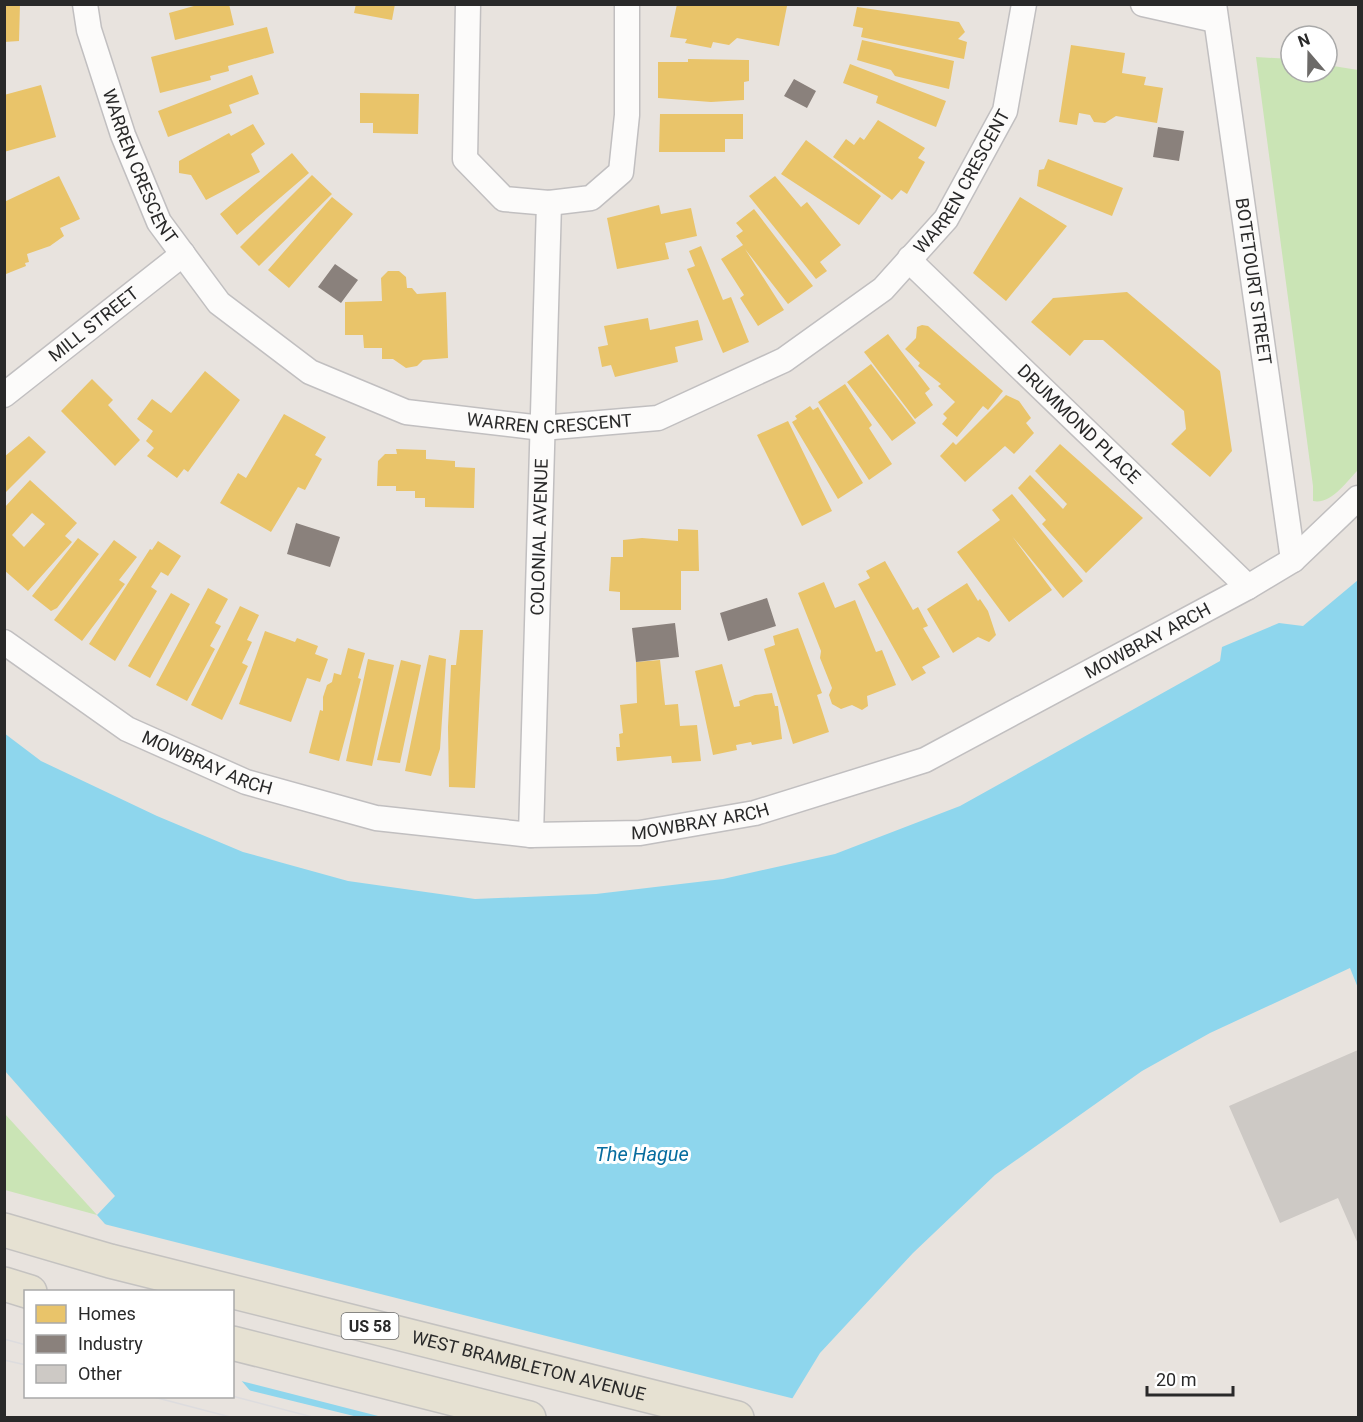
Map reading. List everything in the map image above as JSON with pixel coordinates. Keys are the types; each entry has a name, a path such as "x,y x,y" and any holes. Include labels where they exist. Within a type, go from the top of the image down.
{"main road":[{"name":"WEST BRAMBLETON AVENUE","path":"4,1230 110,1261 226,1290"},
{"path":"4,1284 24,1290"},
{"name":"WEST BRAMBLETON AVENUE","path":"234,1292 737,1418"},
{"path":"234,1344 529,1418"}],"street":[{"name":"WARREN CRESCENT","path":"85,4 89,30 123,135 159,222 219,303 310,372 406,412 542,428 658,418 784,360 883,289 946,219 1005,111 1024,4"},
{"path":"468,4 465,159 504,199 549,203 591,198 621,172 627,115 627,4"},
{"path":"1143,4 1214,12"},
{"name":"BOTETOURT STREET","path":"1214,12 1293,560"},
{"name":"COLONIAL AVENUE","path":"531,835 549,203"},
{"name":"MILL STREET","path":"4,395 183,254"},
{"name":"DRUMMOND PLACE","path":"910,258 918,269 1248,587"},
{"name":"MOWBRAY ARCH","path":"4,642 127,729 246,782 376,818 531,835 640,833 755,813 925,760 1248,587 1293,560 1359,498"}],"green space":[{"path":"1256,57 1279,58 1279,84 1339,84 1339,67 1358,70 1358,470 1338,491 1326,499 1313,501 1313,486"},
{"path":"5,1114 97,1215 5,1190"}],"water":[{"name":"The Hague","path":"1358,580 1358,988 1350,968 1210,1033 1142,1071 995,1175 913,1253 820,1353 781,1417 273,1417 234,1372 234,1290 163,1290 97,1215 115,1196 5,1071 4,733 41,761 157,816 243,852 348,881 475,899 596,894 723,879 835,854 960,806 1220,661 1222,647 1279,623 1303,626"}],"pier":[{"path":"100,1223 795,1399 784,1418 382,1417 237,1380 234,1378 234,1290 158,1290"},
{"path":"244,1389 358,1417 269,1418"}],"building: Homes":[{"path":"4,4 20,4 19,41 4,42"},
{"path":"201,4 229,4 234,25 175,40 169,13"},
{"path":"356,4 395,4 392,20 354,13"},
{"path":"677,4 787,6 779,46 737,38 729,45 713,42 711,48 685,43 687,39 670,37"},
{"path":"857,7 959,22 965,32 958,39 967,42 964,59 861,37 863,28 853,26"},
{"path":"267,27 274,53 228,66 229,71 210,76 211,80 160,93 151,57"},
{"path":"862,40 954,61 949,89 895,76 891,70 857,60"},
{"path":"1071,45 1125,53 1122,73 1146,77 1144,85 1163,88 1157,123 1116,116 1105,123 1094,122 1090,115 1079,113 1077,125 1059,122"},
{"path":"688,59 749,60 749,81 744,82 744,100 711,102 658,98 658,62 688,62"},
{"path":"850,64 946,101 936,127 876,103 878,96 843,83"},
{"path":"252,75 259,94 229,105 232,113 168,137 158,111"},
{"path":"41,85 56,137 4,152 4,95"},
{"path":"360,93 419,94 418,134 373,133 373,123 360,123"},
{"path":"660,114 743,114 743,139 725,139 725,152 659,152"},
{"path":"878,120 925,148 918,158 925,162 907,194 901,190 892,200 833,157 846,139 854,145 860,137 864,140"},
{"path":"253,124 265,144 251,154 260,172 206,200 191,175 179,173 179,161 229,133 231,136"},
{"path":"806,140 881,196 859,225 781,174"},
{"path":"292,153 309,173 237,235 220,214"},
{"path":"1048,159 1123,188 1112,216 1037,186 1039,170 1044,169"},
{"path":"312,175 332,194 259,266 240,247"},
{"path":"59,176 80,219 60,228 64,236 50,246 27,254 29,262 25,263 26,266 6,274 4,202"},
{"path":"775,176 801,207 807,202 841,245 820,262 827,271 816,279 749,196"},
{"path":"332,197 353,214 289,288 268,270"},
{"path":"1020,197 1067,226 1006,301 973,273"},
{"path":"659,205 661,214 691,208 697,236 665,243 669,259 617,269 607,218"},
{"path":"754,209 813,286 788,304 745,249 784,310 758,326 740,298 744,295 721,259 743,245 736,236 743,231 736,223"},
{"path":"701,246 723,300 731,297 749,342 723,353 687,269 695,266 689,251"},
{"path":"388,271 399,271 406,277 407,288 412,288 417,294 446,292 448,358 423,360 417,366 406,368 393,359 382,359 382,348 364,348 363,335 345,335 345,302 382,301 381,278"},
{"path":"1127,292 1220,371 1232,451 1210,477 1171,444 1186,429 1184,411 1103,340 1084,340 1070,356 1031,322 1053,298"},
{"path":"648,318 650,330 698,320 703,340 675,347 678,362 615,377 611,365 602,367 598,347 608,345 604,326"},
{"path":"928,326 1003,391 988,410 983,406 957,437 942,424 947,418 943,414 955,402 938,386 941,384 918,366 920,363 905,349 916,338 917,327"},
{"path":"888,334 930,389 925,393 933,405 915,419 864,352"},
{"path":"871,364 916,423 892,441 847,382"},
{"path":"205,371 240,400 188,472 184,469 177,478 147,456 154,448 146,441 153,431 137,419 152,399 171,413"},
{"path":"92,379 113,400 108,405 140,440 115,466 61,411"},
{"path":"845,384 872,425 869,428 892,464 869,480 818,402"},
{"path":"1006,395 1019,401 1031,418 1026,423 1034,433 1014,454 1005,446 965,482 940,456 953,442 956,445"},
{"path":"810,406 813,410 818,407 863,483 838,499 792,422 797,419 795,416"},
{"path":"284,414 326,437 315,455 322,459 305,490 298,487 271,532 220,503 238,473 246,478"},
{"path":"788,421 832,511 802,526 757,435"},
{"path":"29,436 46,452 4,494 4,457"},
{"path":"1060,444 1143,518 1086,573 1042,524 1046,520 1018,488 1030,475 1063,509 1067,504 1035,471"},
{"path":"396,449 426,450 426,459 455,461 455,467 475,468 474,508 425,507 425,498 415,498 415,491 396,491 396,486 377,486 378,461 385,454 397,454"},
{"path":"30,480 77,523 65,536 72,542 28,591 4,570 4,508","holes":["32,513 45,524 24,547 12,535"]},
{"path":"1012,494 1083,581 1063,598 1012,536 1052,590 1009,622 957,552 1000,520 992,510"},
{"path":"678,529 698,530 699,571 681,571 681,610 620,610 620,592 609,591 611,557 623,557 623,540 642,538 678,541"},
{"path":"78,538 99,554 57,608 51,611 32,596"},
{"path":"114,540 137,557 119,580 125,584 82,641 54,620"},
{"path":"158,541 181,556 168,576 161,572 151,587 157,591 115,661 89,644 150,549 152,550"},
{"path":"885,561 913,610 918,607 928,626 923,628 940,657 922,667 926,673 912,681 858,584 870,578 866,571"},
{"path":"824,582 835,608 855,600 876,652 882,650 896,685 867,696 868,706 862,710 852,705 841,709 832,704 829,695 832,688 820,658 821,651 798,593"},
{"path":"967,583 978,601 980,599 988,611 996,635 989,642 978,637 953,653 927,609"},
{"path":"208,588 228,599 215,623 221,626 210,646 215,649 187,701 156,685"},
{"path":"171,593 190,604 150,678 128,666"},
{"path":"240,606 259,615 247,640 252,642 242,663 248,666 222,720 191,705"},
{"path":"798,628 822,693 817,695 829,732 793,744 764,649 775,645 773,636"},
{"path":"460,630 483,630 475,788 449,787 448,727 451,665 456,665"},
{"path":"265,631 295,642 297,638 318,646 315,654 328,659 320,682 307,678 291,722 239,704"},
{"path":"348,648 365,653 358,678 361,679 339,761 309,753 320,710 323,711 323,697 327,685 332,682 334,673 341,675"},
{"path":"429,655 446,659 440,749 431,776 405,771"},
{"path":"368,659 394,665 372,766 346,761"},
{"path":"401,660 421,665 400,763 377,760"},
{"path":"660,660 665,705 678,704 680,726 697,725 701,761 672,763 671,756 617,761 616,747 620,747 619,734 623,733 620,705 637,703 636,662"},
{"path":"722,664 734,707 740,706 739,701 755,695 772,693 775,706 778,706 782,739 752,745 751,742 736,745 737,750 713,755 695,671"}],"building: Industry":[{"path":"794,79 816,91 807,108 784,96"},
{"path":"1158,127 1184,131 1179,161 1153,157"},
{"path":"335,264 358,280 341,303 318,287"},
{"path":"296,523 340,537 330,567 287,554"},
{"path":"767,598 776,626 728,641 720,613"},
{"path":"675,623 679,657 636,662 632,628"}],"building: Other":[{"path":"1358,1050 1358,1244 1338,1198 1280,1223 1229,1106"}],"tram line":[{"path":"4,1339 24,1344"},
{"path":"4,1360 24,1365"},
{"path":"234,1397 316,1418"},
{"path":"158,1398 234,1418"}]}
